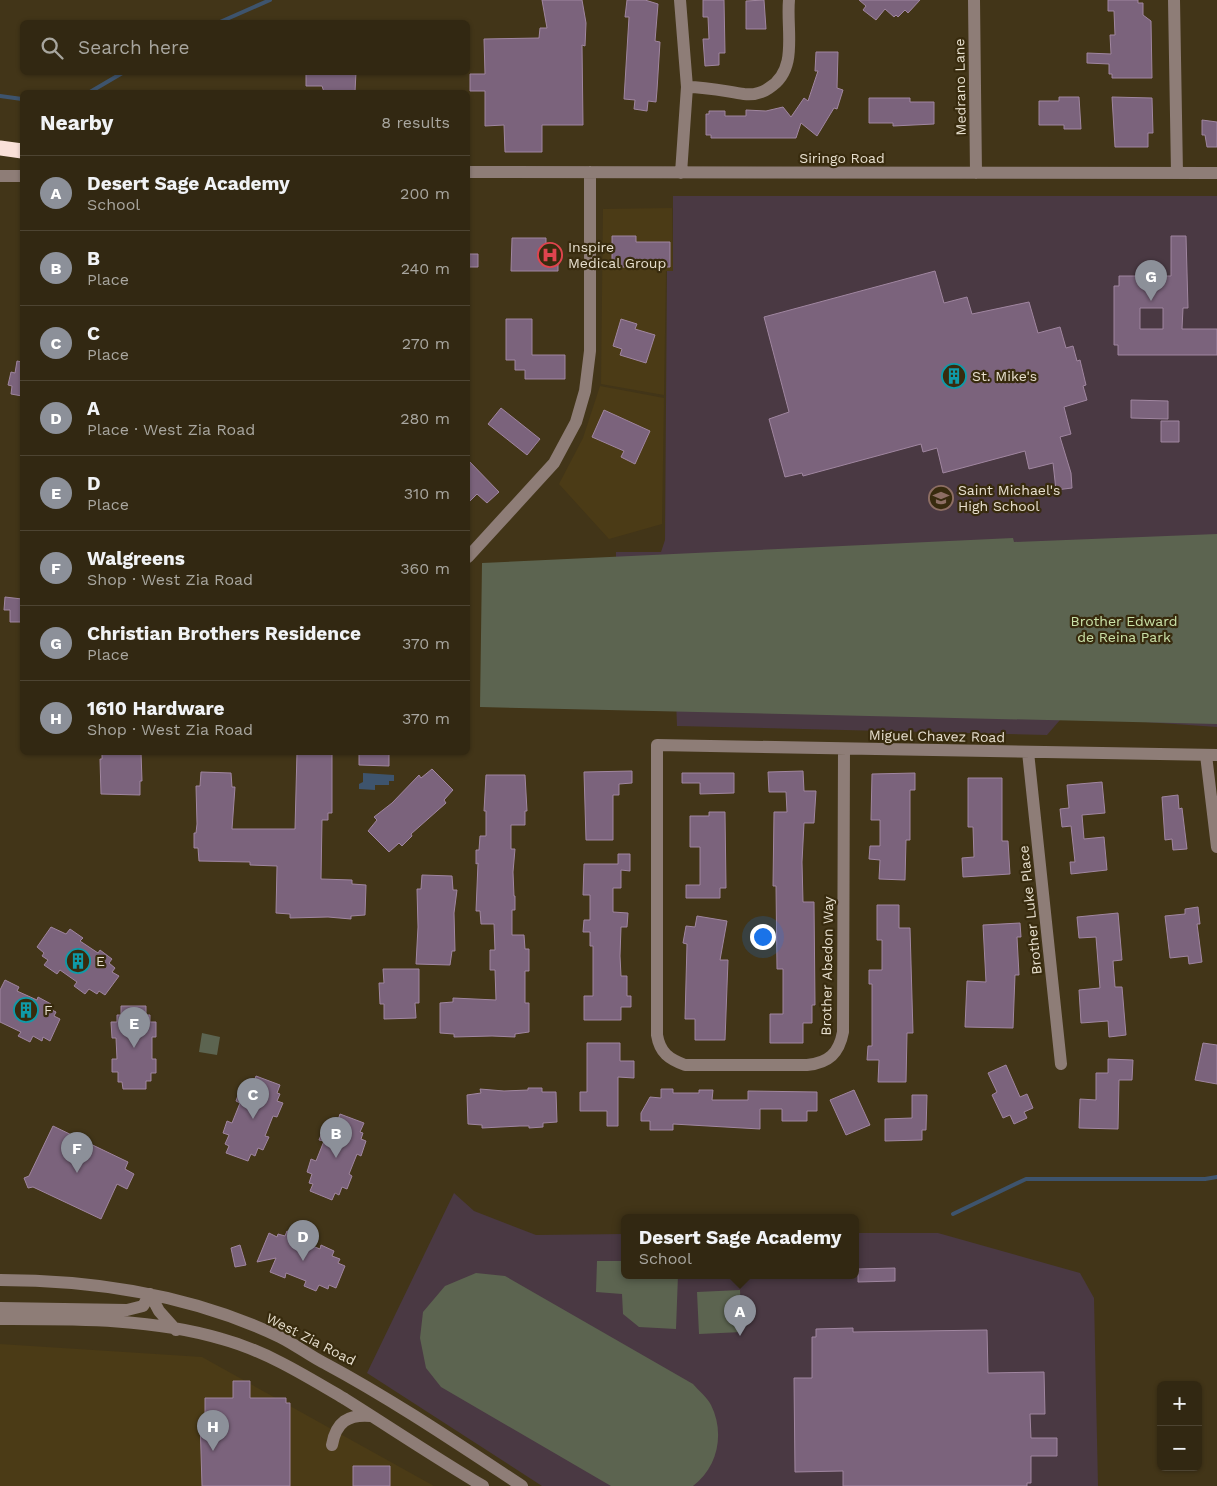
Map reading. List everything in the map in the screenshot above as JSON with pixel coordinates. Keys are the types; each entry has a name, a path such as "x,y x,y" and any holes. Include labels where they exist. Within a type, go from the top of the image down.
{"highway":[{"path":"0,148 20,152"}],"street":[{"path":"680,0 687,87 681,173"},
{"path":"687,87 703,87 755,94 775,85 783,77 787,66 789,0"},
{"name":"Medrano Lane","path":"974,0 976,173"},
{"path":"1174,0 1177,173"},
{"path":"0,153 20,152"},
{"name":"Siringo Road","path":"470,172 1217,174"},
{"path":"470,555 554,463 578,414 585,391 590,351 590,172"},
{"path":"0,176 20,176"},
{"name":"Miguel Chavez Road","path":"657,745 1211,755"},
{"name":"Brother Abedon Way","path":"657,745 657,1035 659,1046 665,1055 685,1065 817,1064 826,1061 840,1046 843,1032 844,749"},
{"name":"Brother Luke Place","path":"1028,752 1061,1064"},
{"path":"1211,755 1217,847"},
{"name":"West Zia Road","path":"0,1280 72,1284 150,1294 224,1315 280,1338 348,1375 522,1486"},
{"path":"0,1308 127,1310 143,1306 150,1294"},
{"path":"150,1294 159,1311 176,1330"},
{"path":"0,1319 115,1321 222,1339 252,1350 317,1381 483,1486"},
{"path":"332,1445 334,1433 342,1422 359,1415 373,1416"}],"shaded area":[{"name":"Saint Michael's High School","path":"673,196 1217,196 1217,727 1131,721 1066,713 1047,735 677,726 676,700 616,563 616,552 661,552 665,540 667,271 673,271"},
{"path":"672,208 673,271 666,271 664,395 601,384 603,209"},
{"path":"600,386 664,398 662,524 609,539 559,484 583,438"},
{"path":"454,1193 474,1211 536,1235 621,1234 621,1279 859,1279 859,1233 938,1233 1080,1273 1094,1298 1098,1486 542,1486 367,1373"},
{"path":"0,1344 202,1357 434,1486 0,1486"}],"green space":[{"name":"Brother Edward de Reina Park","path":"1217,534 1217,724 480,707 482,563 1013,538 1014,542"},
{"path":"202,1033 220,1037 217,1055 199,1052"},
{"path":"597,1261 621,1261 621,1279 678,1279 676,1329 639,1327 623,1314 622,1294 596,1292"},
{"path":"476,1273 505,1276 693,1384 711,1405 718,1427 717,1449 702,1478 693,1486 611,1486 441,1387 426,1368 420,1338 423,1312 445,1286"},
{"path":"740,1290 742,1332 699,1334 697,1292"}],"water":[{"path":"363,773 394,775 394,781 389,781 389,785 375,785 375,790 359,789 359,784 363,782"}],"building":[{"path":"542,0 582,0 586,23 585,46 582,45 583,125 542,125 542,152 505,152 504,125 485,126 485,91 470,91 470,74 485,74 484,39 539,38 540,28 547,28"},
{"path":"627,0 645,0 658,4 655,41 660,42 656,102 648,101 647,111 634,109 635,100 624,99 629,17 625,17"},
{"path":"703,0 724,0 725,53 719,53 719,65 705,66 703,39 709,39 708,17 703,17"},
{"path":"764,0 766,29 746,29 746,1"},
{"path":"859,0 920,0 908,13 905,10 898,17 896,15 894,17 885,9 876,20 863,10 866,6"},
{"path":"1108,0 1138,0 1138,3 1143,3 1143,15 1151,21 1152,78 1112,78 1112,74 1109,74 1109,64 1087,63 1087,53 1111,54 1110,35 1115,35 1114,11 1108,11"},
{"path":"816,52 838,52 837,88 843,90 837,109 834,108 817,136 801,123 796,138 711,138 711,135 706,135 706,114 709,114 709,111 725,111 725,116 746,116 746,110 766,111 783,107 791,117 804,98 808,101 818,71 815,71"},
{"path":"306,75 356,75 355,90 323,90 322,86 306,86"},
{"path":"1059,97 1079,97 1081,129 1064,129 1064,125 1039,125 1039,101 1059,101"},
{"path":"1112,97 1152,98 1153,133 1148,133 1148,147 1115,147"},
{"path":"869,98 910,98 910,102 934,102 934,124 893,126 893,123 869,123"},
{"path":"1202,120 1217,122 1217,147 1207,147 1205,135 1202,135"},
{"path":"612,236 636,236 636,242 670,242 670,267 612,267"},
{"path":"1171,236 1186,236 1188,308 1183,308 1182,329 1217,329 1217,355 1118,355 1118,345 1114,345 1114,286 1119,286 1119,276 1171,276","holes":["1140,308 1163,308 1163,329 1140,329"]},
{"path":"512,238 546,238 546,246 555,246 555,260 558,260 558,271 511,271"},
{"path":"470,254 478,254 478,267 470,267"},
{"name":"St. Mike's","path":"935,271 944,303 967,297 972,314 1029,302 1038,333 1060,327 1066,348 1073,346 1077,361 1080,360 1086,385 1083,386 1087,400 1064,407 1071,434 1060,437 1071,473 1072,488 1056,490 1053,463 1029,469 1025,451 943,473 937,448 923,452 921,444 803,476 802,473 785,477 769,419 789,412 764,317"},
{"path":"506,319 532,319 532,355 565,355 565,379 525,379 525,370 515,370 515,360 506,360"},
{"path":"621,319 637,324 635,329 655,335 646,363 620,355 622,349 613,346"},
{"path":"17,361 20,362 20,396 11,394 12,386 8,385 11,372 15,373"},
{"path":"1131,400 1168,401 1168,419 1131,418"},
{"path":"501,408 540,439 527,455 488,424"},
{"path":"604,410 650,431 635,464 621,457 624,451 592,437"},
{"path":"1161,421 1179,421 1179,442 1161,442"},
{"path":"470,462 499,492 487,503 477,494 470,501"},
{"path":"5,597 20,599 20,622 10,622 10,610 4,610"},
{"path":"102,755 141,755 142,781 140,781 140,795 101,794 100,759 102,759"},
{"path":"297,755 332,755 332,813 328,813 328,820 322,820 321,879 352,880 352,884 366,885 365,915 351,916 351,919 328,917 290,918 290,914 276,913 277,866 250,865 250,862 199,861 198,848 194,848 194,833 196,833 197,824 196,786 200,786 201,772 231,773 232,787 235,787 232,829 295,829"},
{"path":"359,755 389,755 389,766 359,765"},
{"path":"432,769 453,790 444,800 446,803 411,834 412,836 402,846 399,843 389,852 368,831 377,820 374,817 392,803 419,775 421,778"},
{"path":"632,771 632,783 619,784 619,795 613,795 613,840 586,840 584,772"},
{"path":"803,771 804,791 816,791 814,823 804,823 802,862 803,902 814,902 815,1005 812,1005 812,1023 803,1023 803,1043 770,1043 770,1014 783,1014 783,969 777,969 776,886 773,886 774,812 787,812 786,792 769,792 768,772"},
{"path":"682,773 734,773 734,793 700,794 700,783 682,783"},
{"path":"915,773 915,790 910,790 910,840 906,840 905,880 879,879 880,860 869,859 870,846 880,846 880,820 871,820 872,774"},
{"path":"486,775 525,775 527,811 525,811 525,825 511,825 511,849 515,849 513,872 515,910 512,910 512,935 524,935 525,949 529,949 529,971 525,971 525,1003 529,1003 529,1032 515,1034 515,1037 454,1037 454,1034 440,1033 440,1003 453,1002 453,998 496,1000 495,970 490,970 490,950 495,950 494,924 481,924 480,911 476,911 478,863 476,864 476,850 479,850 480,836 486,836 486,811 484,811"},
{"path":"968,778 1002,778 1002,841 1008,841 1010,874 963,877 962,858 974,857 973,827 968,827"},
{"path":"1102,782 1105,813 1082,815 1084,839 1104,837 1107,870 1071,874 1070,862 1075,862 1071,826 1062,827 1060,809 1069,808 1067,785"},
{"path":"1178,795 1179,809 1182,808 1187,849 1173,850 1172,839 1165,840 1162,797"},
{"path":"709,812 725,812 726,888 720,888 720,898 686,898 686,885 700,885 700,847 690,847 690,816 709,816"},
{"path":"618,854 630,854 630,871 621,870 621,888 613,888 613,912 628,913 627,927 621,927 620,956 621,976 627,976 627,996 631,996 631,1007 621,1007 621,1020 584,1020 584,996 593,996 593,946 590,946 590,932 583,932 584,920 590,920 590,895 583,895 584,864 618,864"},
{"path":"422,875 452,876 453,890 457,890 454,913 455,951 452,951 450,965 416,964 418,927 417,889 421,889"},
{"path":"877,905 899,905 899,928 910,928 913,1033 907,1033 906,1082 878,1082 879,1060 867,1060 868,1046 872,1046 872,984 869,984 869,970 882,970 882,940 877,940"},
{"path":"1198,907 1200,924 1197,924 1202,962 1189,964 1188,956 1170,958 1165,916 1185,914 1185,909"},
{"path":"1118,913 1122,960 1113,961 1115,987 1122,987 1126,1035 1109,1037 1108,1021 1081,1023 1079,990 1100,988 1096,937 1079,938 1077,917"},
{"path":"697,916 727,921 720,960 728,960 725,1040 695,1040 695,1019 685,1019 687,944 683,943 686,926 695,927"},
{"path":"1020,923 1021,937 1017,937 1019,975 1015,975 1013,1028 965,1027 967,981 986,982 983,925"},
{"name":"E","path":"51,927 66,934 70,929 83,938 80,941 98,953 100,950 112,959 109,963 115,968 112,972 119,976 105,995 99,991 97,994 89,989 85,994 74,986 77,982 60,970 57,974 44,965 48,960 42,956 44,953 37,947"},
{"path":"383,969 419,969 419,1003 415,1003 416,1018 384,1019 384,1004 380,1004 379,983 384,983"},
{"name":"F","path":"5,980 19,987 17,991 37,1000 38,997 51,1004 48,1008 56,1012 54,1016 60,1019 50,1041 43,1037 42,1041 33,1036 30,1042 18,1036 21,1032 0,1022 0,990"},
{"path":"121,1006 146,1006 146,1015 150,1015 150,1022 156,1022 156,1037 152,1037 152,1059 156,1059 156,1073 151,1073 151,1081 146,1081 146,1089 123,1089 122,1082 118,1082 118,1072 112,1072 112,1059 117,1059 116,1038 112,1038 111,1022 117,1022 117,1015 121,1015"},
{"path":"587,1043 620,1043 620,1061 634,1061 634,1078 618,1077 618,1126 607,1126 607,1111 580,1111 580,1092 587,1092"},
{"path":"1203,1043 1217,1045 1217,1084 1195,1080"},
{"path":"1108,1059 1133,1060 1132,1080 1119,1080 1118,1129 1079,1128 1080,1099 1096,1100 1096,1073 1108,1073"},
{"path":"1006,1065 1020,1097 1027,1094 1033,1108 1024,1112 1027,1118 1014,1124 1010,1115 1003,1118 992,1095 997,1092 988,1073"},
{"path":"256,1076 280,1085 277,1093 280,1094 277,1101 283,1103 277,1117 273,1116 265,1136 269,1137 263,1150 258,1148 255,1156 251,1154 248,1161 226,1153 229,1146 225,1144 229,1135 223,1133 227,1121 232,1123 240,1103 236,1101 241,1087 247,1089 249,1083 253,1084"},
{"path":"528,1088 542,1088 542,1092 556,1092 557,1122 543,1123 543,1127 529,1128 529,1126 520,1126 482,1128 482,1125 468,1124 467,1095 481,1093 480,1089 504,1091 528,1090"},
{"path":"661,1089 673,1089 673,1093 699,1093 699,1090 713,1090 712,1100 748,1100 748,1091 817,1092 817,1111 807,1111 807,1121 782,1121 782,1109 760,1109 760,1129 673,1124 673,1130 650,1130 650,1121 641,1121 641,1113 650,1097 661,1098"},
{"path":"854,1090 870,1125 846,1135 830,1100"},
{"path":"912,1095 927,1095 926,1130 922,1130 922,1140 885,1141 885,1119 912,1118"},
{"path":"340,1114 364,1123 360,1132 363,1133 361,1139 366,1141 361,1156 357,1154 349,1174 352,1176 347,1189 342,1187 339,1195 335,1193 332,1200 310,1191 313,1184 309,1183 312,1174 307,1172 311,1159 316,1161 324,1141 319,1140 325,1125 331,1127 333,1121 337,1123"},
{"path":"53,1126 128,1162 125,1169 134,1174 127,1189 117,1184 101,1219 33,1187 28,1188 24,1178 29,1176"},
{"path":"287,1231 301,1237 300,1241 320,1249 321,1245 334,1251 332,1256 340,1259 338,1263 345,1266 336,1288 329,1285 328,1289 319,1285 316,1291 304,1286 306,1281 286,1273 285,1278 270,1272 276,1258 257,1262 269,1233 277,1237 278,1234 285,1236"},
{"path":"240,1245 246,1265 235,1267 231,1248"},
{"path":"895,1268 895,1281 858,1282 859,1269"},
{"path":"853,1328 853,1332 987,1330 988,1373 1044,1372 1045,1414 1030,1414 1031,1438 1057,1438 1057,1456 1031,1456 1031,1483 1027,1483 1027,1486 843,1486 843,1471 795,1472 794,1378 812,1378 812,1337 816,1337 816,1329"},
{"path":"233,1381 250,1381 250,1398 286,1398 286,1403 290,1403 290,1486 202,1486 200,1418 205,1418 205,1398 233,1398"},
{"path":"353,1466 390,1466 390,1486 353,1486"}],"waterway":[{"path":"225,20 270,0"},
{"path":"93,90 119,75"},
{"path":"0,96 20,99"},
{"path":"953,1214 1026,1179 1205,1179 1217,1177"}],"place":[{"name":"Inspire Medical Group","path":"550,255"},
{"name":"Christian Brothers Residence","path":"1151,301"},
{"name":"St. Mike's","path":"954,376"},
{"name":"Saint Michael's High School","path":"941,498"},
{"name":"E","path":"78,961"},
{"name":"F","path":"26,1010"},
{"name":"D","path":"134,1048"},
{"name":"C","path":"253,1119"},
{"name":"B","path":"336,1158"},
{"name":"Walgreens","path":"77,1173"},
{"name":"A","path":"303,1261"},
{"name":"Desert Sage Academy","path":"740,1336"},
{"name":"1610 Hardware","path":"213,1451"}]}
